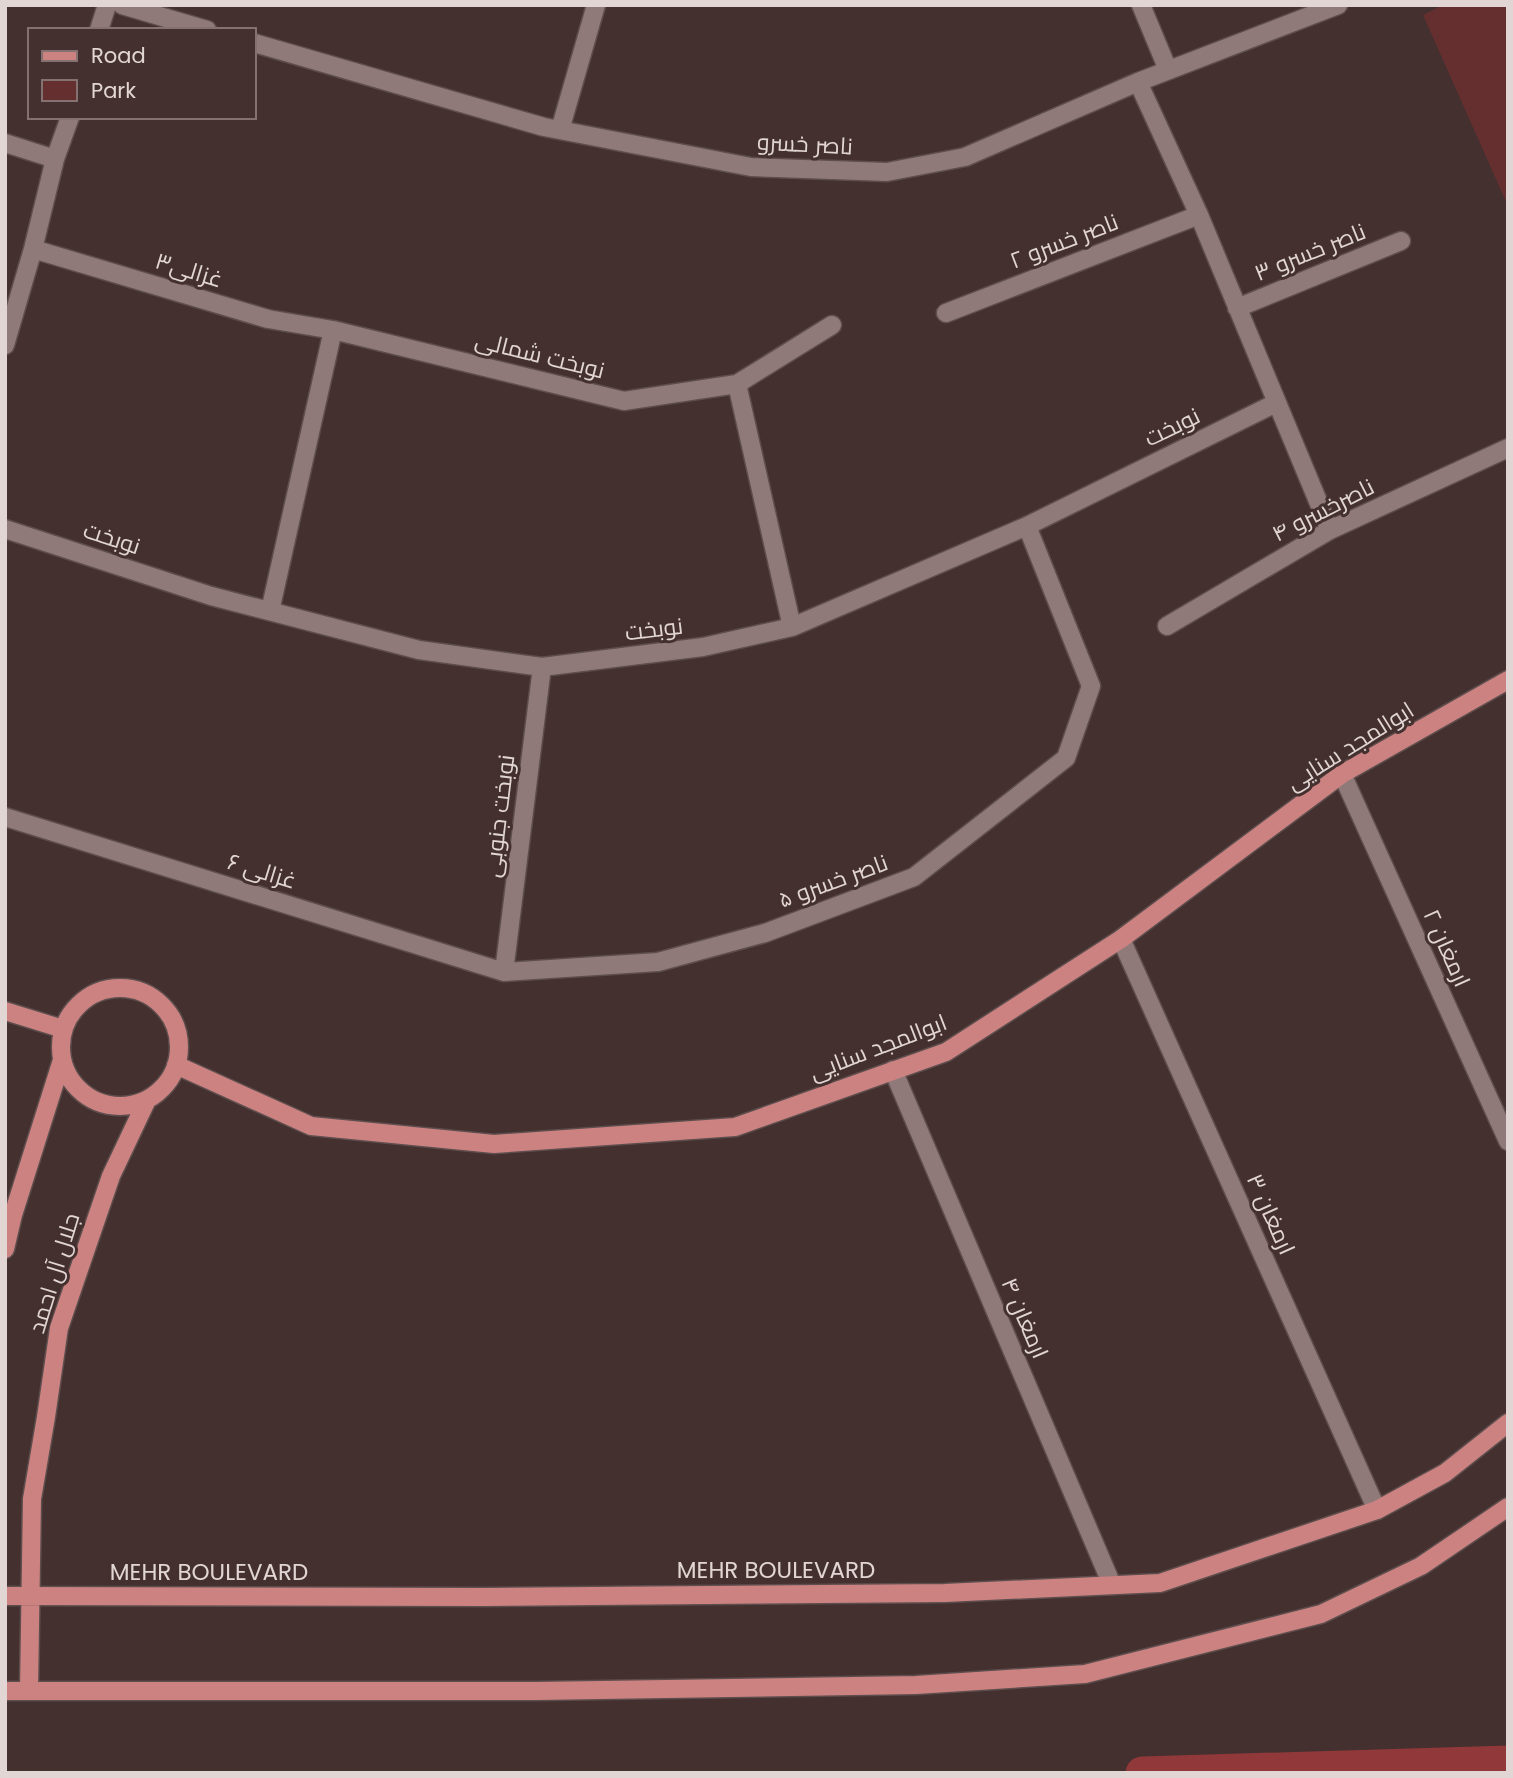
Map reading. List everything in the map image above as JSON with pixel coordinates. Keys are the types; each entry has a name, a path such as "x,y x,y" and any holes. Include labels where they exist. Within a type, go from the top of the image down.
{"main road":[{"name":"ابوالمجد سنایی","path":"176,1065 311,1126 494,1144 735,1127 946,1052 1121,939 1342,774 1508,680"},
{"path":"122,988 137,991 163,1007 172,1020 179,1050 176,1065 170,1079 160,1091 147,1100 117,1107 102,1104 88,1097 67,1075 62,1060 63,1029 79,1004 92,995 122,988"},
{"path":"5,1011 63,1029"},
{"path":"5,1249 62,1060"},
{"name":"جلال آل احمد","path":"29,1690 32,1499 59,1328 111,1176 147,1100"},
{"name":"MEHR BOULEVARD","path":"5,1596 498,1597 932,1593 1160,1583 1377,1510 1445,1473 1508,1423"},
{"path":"5,1690 536,1691 916,1685 1086,1674 1321,1614 1420,1566 1508,1507"}],"street":[{"path":"100,28 107,5"},
{"path":"122,5 200,28"},
{"path":"560,130 596,5"},
{"path":"1141,5 1168,70"},
{"name":"ناصر خسرو","path":"256,44 560,130 751,167 887,172 965,157 1138,82 1338,5"},
{"path":"1138,82 1199,215 1330,530"},
{"path":"5,345 33,249 55,159 69,119"},
{"path":"5,143 55,159"},
{"name":"ناصر خسرو ۲","path":"946,313 1199,215"},
{"name":"ناصر خسرو ۳","path":"1237,308 1401,241"},
{"name":"غزالی۳","path":"33,249 268,319 333,330"},
{"name":"نوبخت شمالی","path":"333,330 624,401 737,384 832,325"},
{"path":"270,611 333,330"},
{"path":"737,384 792,627"},
{"name":"نوبخت","path":"5,530 211,596 419,650 542,667 703,647 792,627 1027,526 1276,403"},
{"name":"ناصرخسرو ۴","path":"1167,626 1330,530 1508,448"},
{"name":"ناصر خسرو ۵","path":"504,972 658,962 765,933 914,877 1066,758 1091,685 1027,526"},
{"name":"نوبخت جنوبی","path":"504,972 542,667"},
{"name":"ارمغان ۲","path":"1342,774 1508,1141"},
{"name":"غزالی ۶","path":"5,817 504,972"},
{"name":"ارمغان ۳","path":"1121,939 1377,1510"},
{"name":"ارمغان ۴","path":"893,1070 1111,1585"}],"green space":[{"path":"1443,5 1508,5 1508,206 1423,15"}],"waterway":[{"path":"1142,1773 1508,1762"}]}
